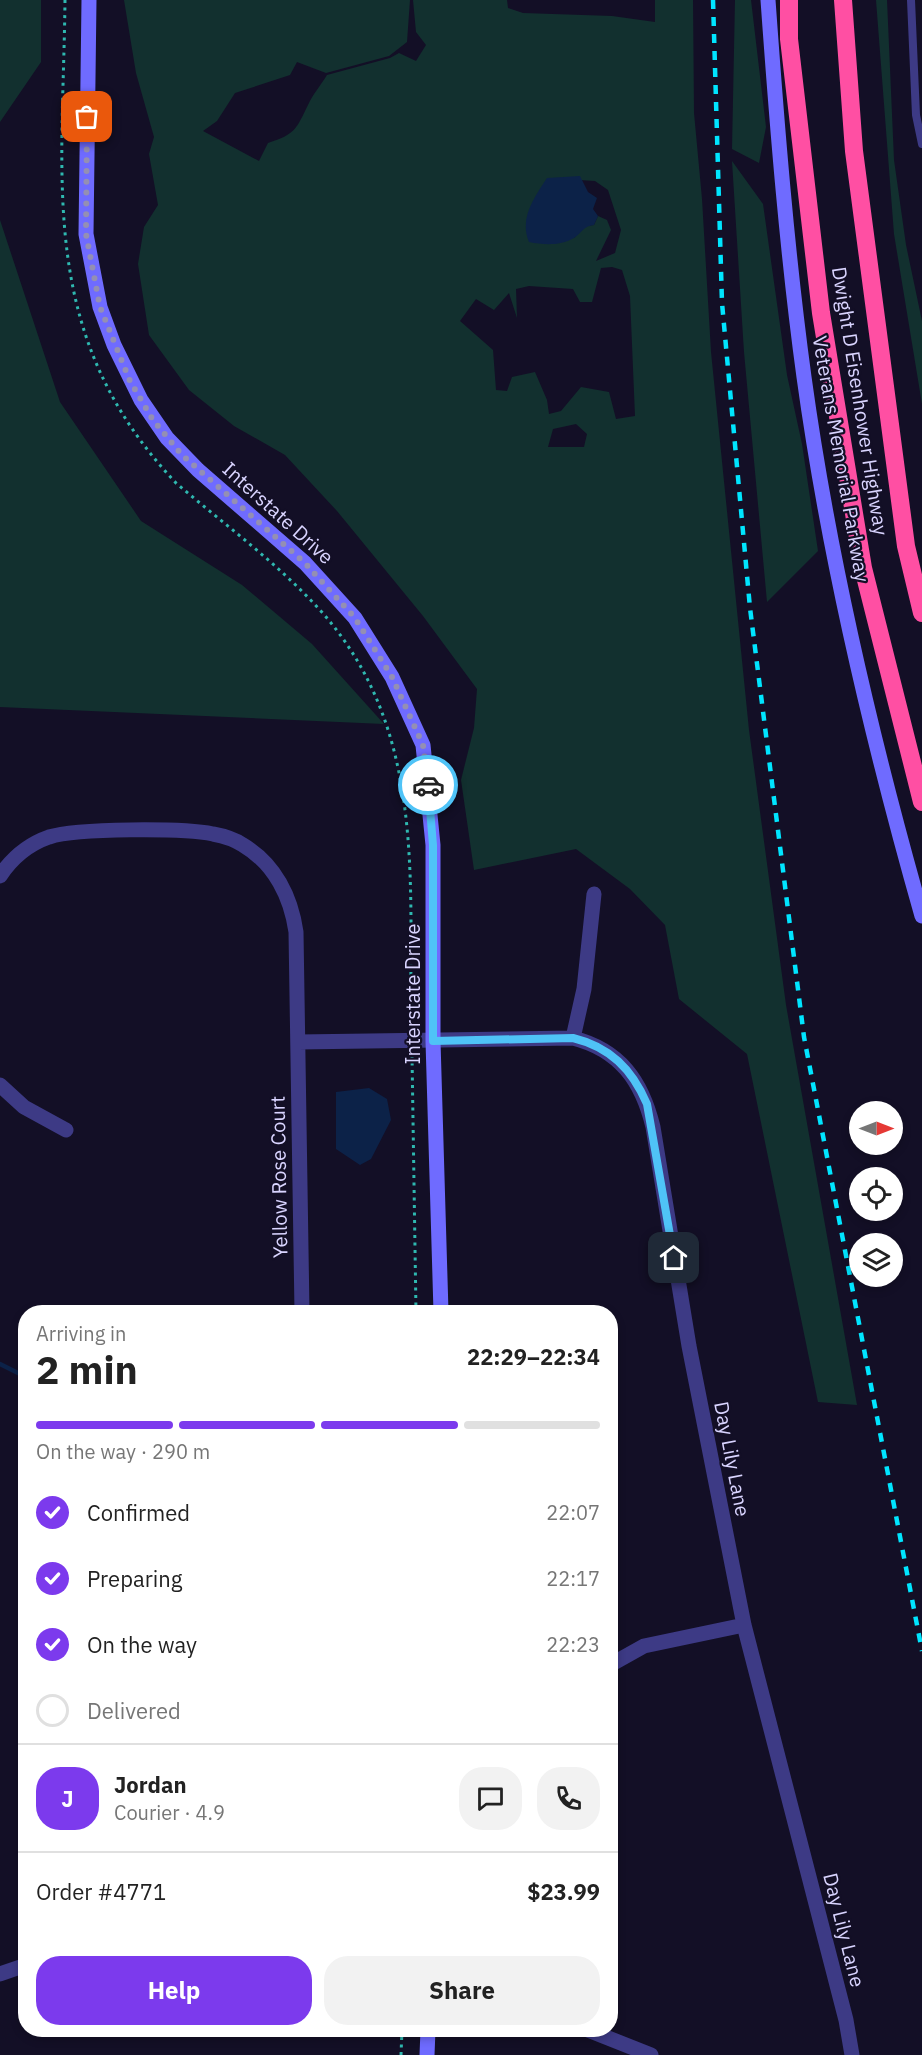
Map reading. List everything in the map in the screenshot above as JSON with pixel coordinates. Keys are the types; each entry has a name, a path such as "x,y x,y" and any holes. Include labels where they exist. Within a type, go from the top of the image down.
{"highway":[{"name":"Dwight D Eisenhower Highway","path":"789,0 789,39 821,313 859,545 922,802"},
{"name":"Dwight D Eisenhower Highway","path":"843,0 857,174 906,546 922,613"}],"main road":[{"name":"Interstate Drive","path":"89,0 86,234 100,307 130,381 167,438 198,470 305,563 331,589 368,636 392,677 423,745 433,845 433,1041 441,1305"},
{"name":"Veterans Memorial Parkway","path":"768,0 783,203 812,424 833,547 862,687 889,801 922,916"},
{"path":"427,2055 428,2037"}],"street":[{"name":"Yellow Rose Court","path":"0,876 18,855 34,844 66,833 194,832 228,837 244,845 273,873 293,912 298,1042 302,1305"},
{"path":"573,1038 586,980 594,894"},
{"name":"Day Lily Lane","path":"298,1042 573,1038 591,1042 624,1064 638,1083 647,1104 689,1346 744,1626 846,2020 852,2055"},
{"path":"0,1085 24,1107 66,1130"},
{"path":"618,1661 644,1646 744,1626"},
{"path":"0,1974 18,1968"},
{"path":"606,2037 651,2055"}],"lane":[{"path":"911,0 922,144"}],"path":[{"path":"65,0 63,217 70,280 81,325 106,384 123,415 155,460 176,483 320,610 351,651 373,689 395,746 407,818 416,1305"},
{"path":"401,2055 402,2037"}],"green space":[{"path":"0,0 41,0 41,62 0,122"},
{"path":"124,0 410,0 407,42 389,56 326,73 297,62 290,75 235,93 217,121 203,131 259,161 268,143 294,130 327,75 390,58 399,53 416,61 426,45 416,32 413,0 507,0 508,8 523,13 612,16 655,22 655,0 693,0 694,113 702,199 711,352 749,730 786,1005 857,1405 818,1402 747,1054 679,999 665,925 630,889 576,849 474,870 461,780 474,728 477,689 423,616 337,511 285,455 234,426 189,390 149,335 138,264 144,227 158,205 149,154 154,137 136,73","holes":["579,180 595,181 608,190 621,230 615,253 596,261 611,230 607,220 598,216 594,225 585,226 574,238","612,267 622,270 630,296 635,416 616,419 609,392 581,387 561,411 549,414 547,400 535,372 512,377 507,391 496,390 493,350 460,321 476,299 494,310 509,293 517,318 516,289 529,286 573,289 580,302 592,302 601,268","576,424 587,434 584,447 548,447 553,429"]},
{"path":"735,0 751,0 766,127 759,163 732,149"},
{"path":"876,0 887,0 894,160 906,245 922,321 922,404 894,234"},
{"path":"732,161 763,204 787,375 802,444 818,551 767,602 744,352"},
{"path":"0,220 60,402 141,521 242,585 312,644 384,724 0,707"}],"water":[{"path":"580,176 588,192 597,198 593,209 598,216 594,225 587,227 574,238 558,244 529,242 526,225 529,208 547,178"},
{"path":"369,1088 387,1099 391,1120 371,1159 360,1165 336,1149 336,1092"}],"waterway":[{"path":"0,1364 18,1373"}],"railway":[{"path":"713,0 722,303 750,608 804,1037 922,1651"}],"way so far":[{"path":"87,117 86,234 100,307 130,381 153,420 182,455 305,563 355,618 381,656 423,745 428,785"}],"route":[{"path":"428,785 433,845 433,1041 573,1038 591,1042 624,1064 638,1083 647,1104 674,1258"}]}
